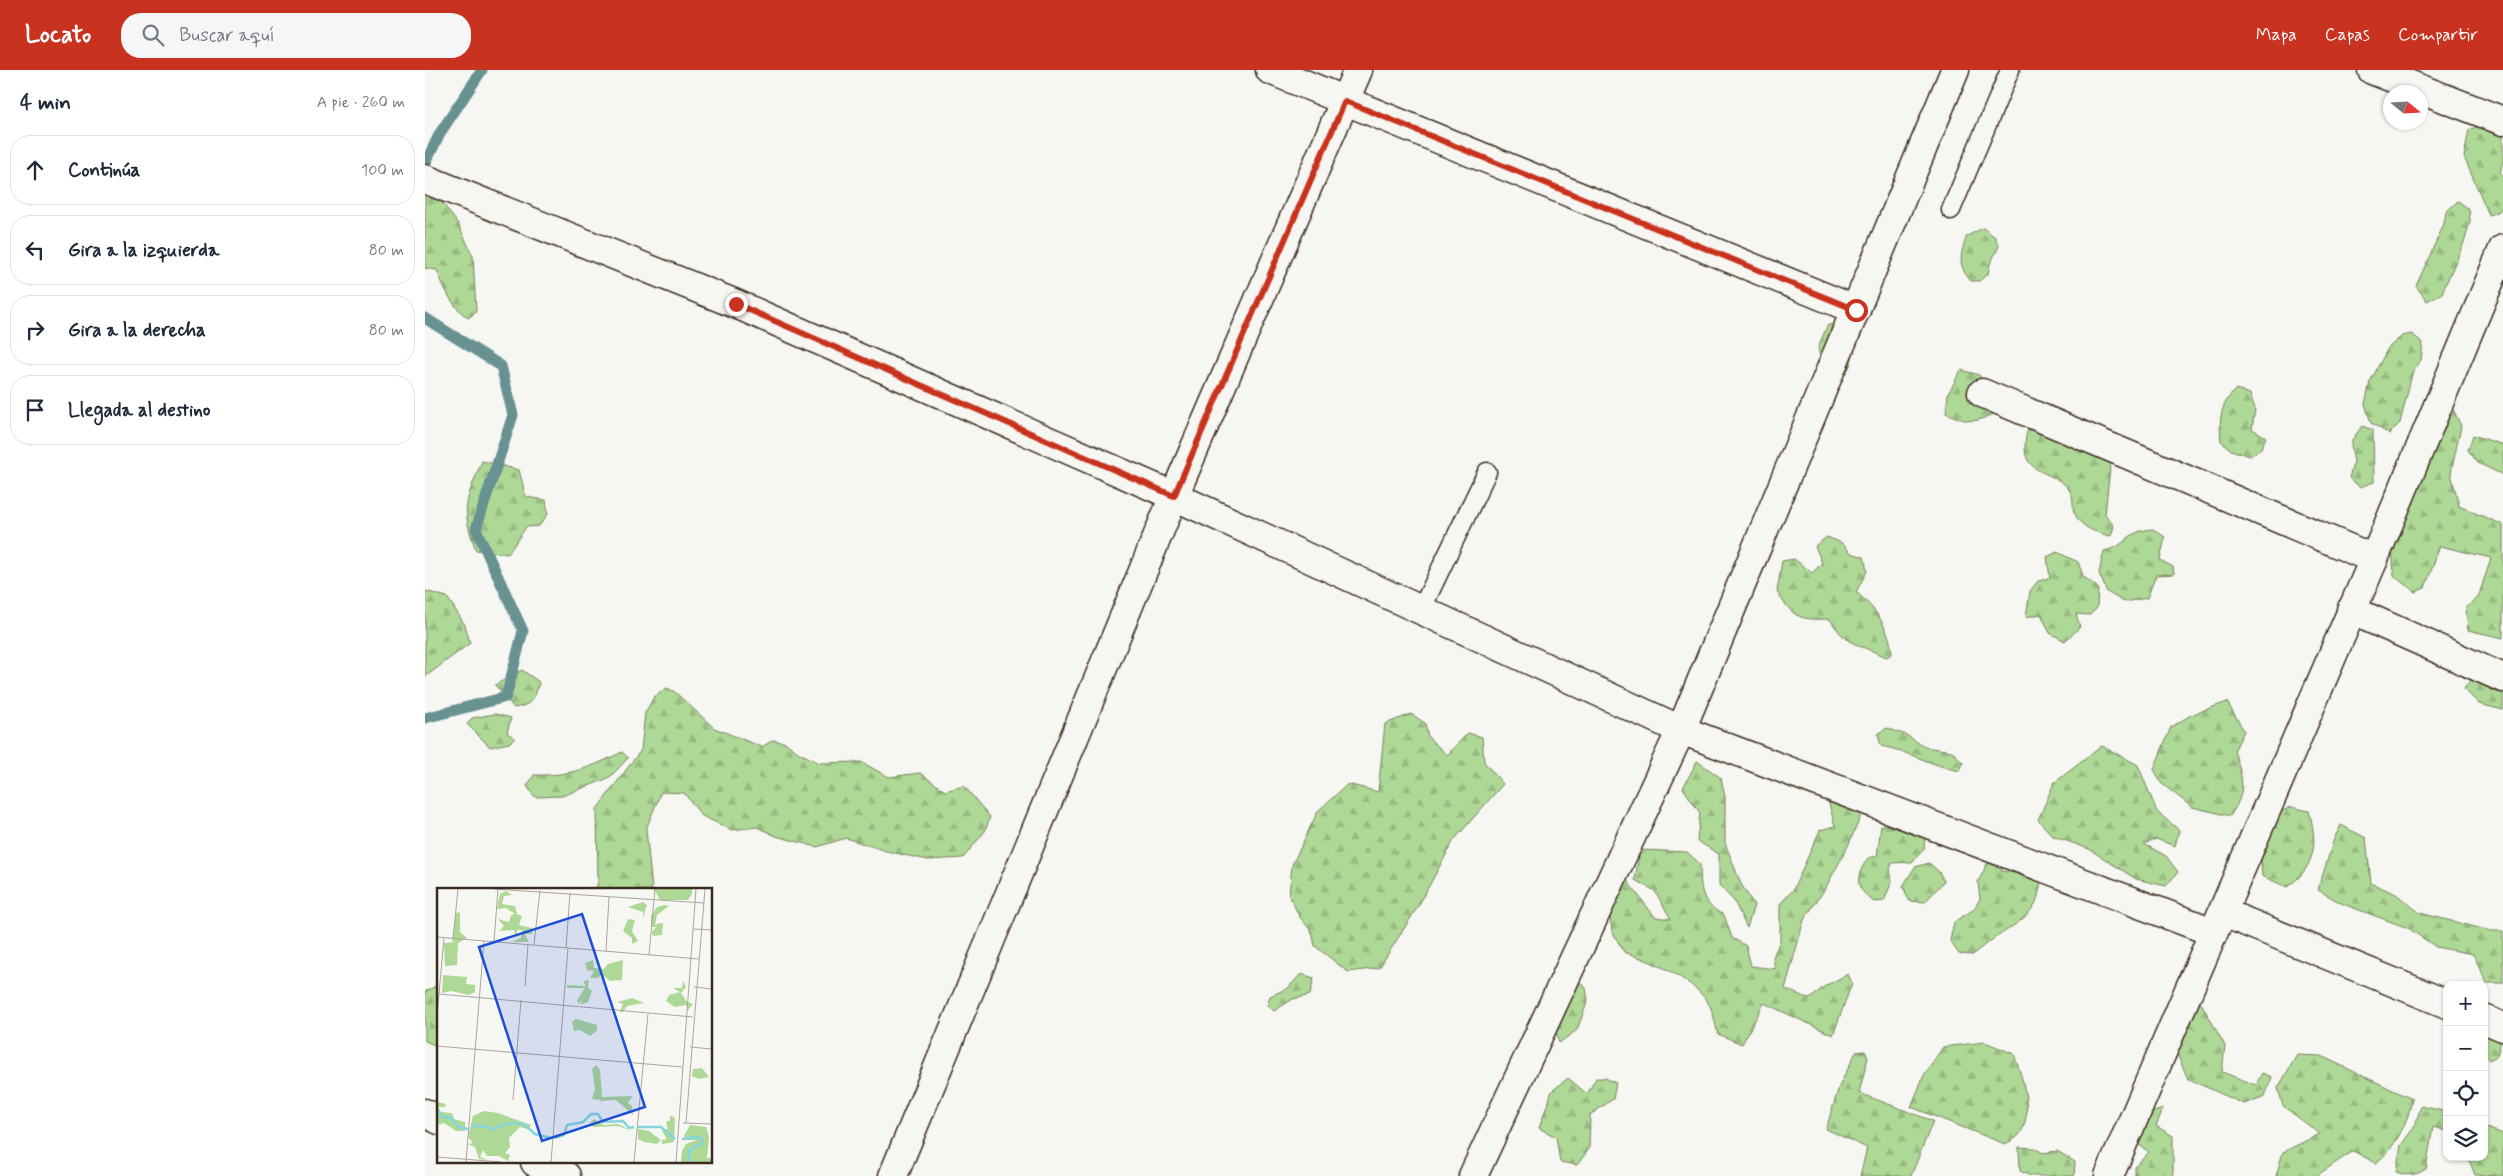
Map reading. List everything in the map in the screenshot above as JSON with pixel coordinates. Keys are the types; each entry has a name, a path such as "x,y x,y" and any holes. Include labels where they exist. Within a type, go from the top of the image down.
{"street":[{"path":"1270,70 1856,310"},
{"path":"893,1176 1174,496 1358,70"},
{"path":"1473,1176 1681,730 1955,70"},
{"path":"2372,70 2503,121"},
{"path":"434,182 736,304 1174,496 1681,730 2443,1003"},
{"path":"2109,1176 2374,559 2503,249"},
{"path":"1982,392 2374,559"},
{"path":"2351,610 2503,678"},
{"path":"2488,1021 2503,1027"},
{"path":"425,1114 437,1119"},
{"path":"539,1164 566,1176"}],"lane":[{"path":"1951,210 2010,70"},
{"path":"1421,610 1487,472"}],"green space":[{"path":"2487,122 2503,127 2503,161 2500,173 2503,175 2503,205 2499,211 2489,215 2464,157 2469,130"},
{"path":"425,191 439,198 458,224 473,256 476,312 468,318 453,303 437,270 425,268"},
{"path":"2458,201 2469,209 2470,221 2465,240 2442,293 2427,301 2416,286 2444,224 2446,212"},
{"path":"1983,228 1995,237 1999,246 1990,264 1988,274 1979,281 1971,281 1963,270 1961,254 1967,236"},
{"path":"1839,321 1855,336 1853,355 1846,373 1828,392 1818,348 1827,326"},
{"path":"2412,334 2423,343 2421,360 2412,374 2400,423 2389,434 2371,423 2365,404 2370,382 2388,348 2402,336"},
{"path":"1961,370 1979,375 2002,413 1970,421 1946,413 1948,394"},
{"path":"2236,389 2250,394 2255,409 2252,429 2266,437 2260,450 2250,456 2231,450 2221,441 2220,426 2222,413 2227,401"},
{"path":"2453,409 2461,426 2451,473 2459,506 2503,525 2503,638 2468,630 2466,607 2478,598 2491,558 2440,546 2425,588 2415,592 2394,576 2392,546 2430,439"},
{"path":"2039,410 2112,449 2105,514 2114,526 2111,536 2095,531 2080,522 2074,512 2072,495 2066,486 2037,469 2027,457 2025,442 2027,432"},
{"path":"2362,426 2373,430 2374,482 2360,487 2349,478 2354,461 2351,446 2352,440"},
{"path":"2473,435 2503,445 2503,475 2478,463 2468,450"},
{"path":"482,461 519,470 526,497 546,500 548,514 539,526 526,527 508,554 476,550 471,535 468,524 467,504"},
{"path":"2153,529 2165,537 2160,560 2173,567 2174,574 2156,575 2147,598 2124,602 2107,592 2099,573 2104,551 2118,546 2137,533"},
{"path":"1827,537 1842,543 1851,553 1864,557 1867,571 1856,592 1875,612 1885,627 1892,654 1886,657 1854,644 1842,635 1830,619 1811,619 1793,613 1777,592 1782,561 1794,559 1812,573 1822,563 1815,546"},
{"path":"2057,552 2078,562 2083,576 2098,588 2097,608 2090,615 2076,614 2080,627 2065,641 2050,633 2041,614 2026,617 2030,591 2038,581 2050,578 2047,557"},
{"path":"425,591 447,597 465,625 470,643 425,677"},
{"path":"2503,663 2503,710 2479,704 2464,689 2478,669"},
{"path":"522,670 539,682 532,700 525,705 514,708 495,685"},
{"path":"667,688 675,692 714,728 762,747 773,740 786,743 799,753 820,763 861,762 889,777 920,773 945,791 964,786 990,817 985,831 963,858 928,860 886,851 846,838 817,847 776,836 757,827 732,830 702,816 684,793 661,792 646,829 652,888 596,888 598,883 597,809 641,750 645,713 654,697"},
{"path":"2227,702 2244,731 2234,751 2240,769 2241,792 2239,800 2230,816 2192,807 2161,783 2154,769 2171,727 2191,715"},
{"path":"495,714 511,718 507,733 515,738 509,743 490,747 467,724 472,718"},
{"path":"1411,714 1425,723 1428,737 1447,755 1468,733 1482,737 1484,762 1503,784 1454,840 1417,908 1379,968 1348,972 1315,946 1312,932 1299,916 1289,895 1292,865 1318,811 1348,784 1378,792 1385,724"},
{"path":"1887,728 1906,735 1925,747 1952,751 1963,763 1960,771 1881,746 1878,734"},
{"path":"2102,746 2138,765 2157,812 2179,830 2175,846 2156,839 2144,844 2166,856 2178,872 2166,886 2136,879 2089,849 2053,836 2038,820 2054,783"},
{"path":"622,752 628,758 611,776 562,796 535,797 527,786 534,775 559,774 580,770"},
{"path":"1697,761 1721,778 1725,797 1725,843 1741,884 1754,905 1747,928 1734,901 1719,885 1719,854 1697,841 1700,813 1683,788"},
{"path":"1827,796 1860,801 1860,818 1848,846 1826,887 1804,920 1785,989 1810,999 1825,986 1848,974 1852,983 1833,1035 1764,1003 1742,1044 1718,1034 1709,1004 1691,984 1658,965 1624,952 1612,931 1607,900 1618,869 1655,917 1671,919 1655,891 1635,880 1640,850 1687,852 1700,864 1701,888 1706,900 1724,915 1732,938 1746,946 1751,966 1775,969 1773,957 1780,941 1780,904 1793,890 1820,830 1835,826"},
{"path":"2291,807 2309,811 2314,844 2309,863 2304,871 2287,887 2262,876 2260,852 2265,819"},
{"path":"1902,821 1926,826 1924,849 1912,862 1892,863 1890,869 1892,881 1884,901 1874,902 1867,897 1860,887 1859,877 1861,871 1868,858 1877,856 1881,826"},
{"path":"2341,825 2366,838 2371,883 2396,894 2420,913 2491,931 2503,931 2503,983 2488,983 2473,954 2436,947 2408,928 2343,904 2318,890 2334,839"},
{"path":"2003,855 2006,863 2001,871 2042,877 2035,904 2015,925 1988,942 1973,955 1959,954 1950,941 1954,922 1973,910 1980,899 1978,882 1987,864"},
{"path":"1929,863 1939,872 1944,881 1925,902 1909,901 1903,886 1915,867"},
{"path":"1301,974 1314,978 1310,995 1293,999 1274,1011 1267,1005 1270,996 1288,988"},
{"path":"1575,978 1586,988 1588,1000 1577,1030 1559,1043 1547,1003"},
{"path":"437,985 437,1046 425,1041 425,992"},
{"path":"2201,1003 2225,1046 2222,1072 2256,1085 2262,1073 2272,1077 2265,1096 2244,1104 2188,1079 2177,1054 2186,1005"},
{"path":"2488,1017 2503,1033 2497,1056 2489,1060"},
{"path":"1985,1042 2014,1054 2023,1084 2027,1106 2024,1126 2018,1136 2005,1144 1911,1107 1924,1075 1943,1047"},
{"path":"1865,1051 1868,1057 1859,1093 1933,1121 1911,1176 1860,1176 1867,1148 1826,1129 1839,1087 1856,1052"},
{"path":"2297,1055 2321,1056 2412,1099 2400,1134 2389,1150 2376,1163 2353,1151 2316,1176 2276,1176 2283,1152 2320,1134 2283,1106 2278,1088"},
{"path":"1568,1078 1587,1094 1596,1078 1605,1078 1616,1083 1613,1099 1590,1115 1589,1149 1577,1165 1560,1162 1556,1137 1539,1128 1552,1091"},
{"path":"2421,1106 2443,1111 2443,1130 2433,1127 2426,1169 2411,1175 2396,1172 2401,1145 2415,1126"},
{"path":"2163,1109 2156,1126 2173,1136 2173,1176 2135,1176 2135,1167 2149,1152 2135,1142 2148,1114"},
{"path":"2488,1128 2503,1134 2503,1176 2475,1175 2470,1161 2488,1161"},
{"path":"2019,1147 2034,1148 2043,1153 2057,1151 2075,1162 2074,1176 2031,1176 2020,1171"}],"waterway":[{"path":"425,164 440,133 482,70"},
{"path":"425,318 501,366 513,415 476,529 523,631 506,697 425,718"}],"route":[{"path":"736,304 1174,496 1345,101 1856,310"}]}
